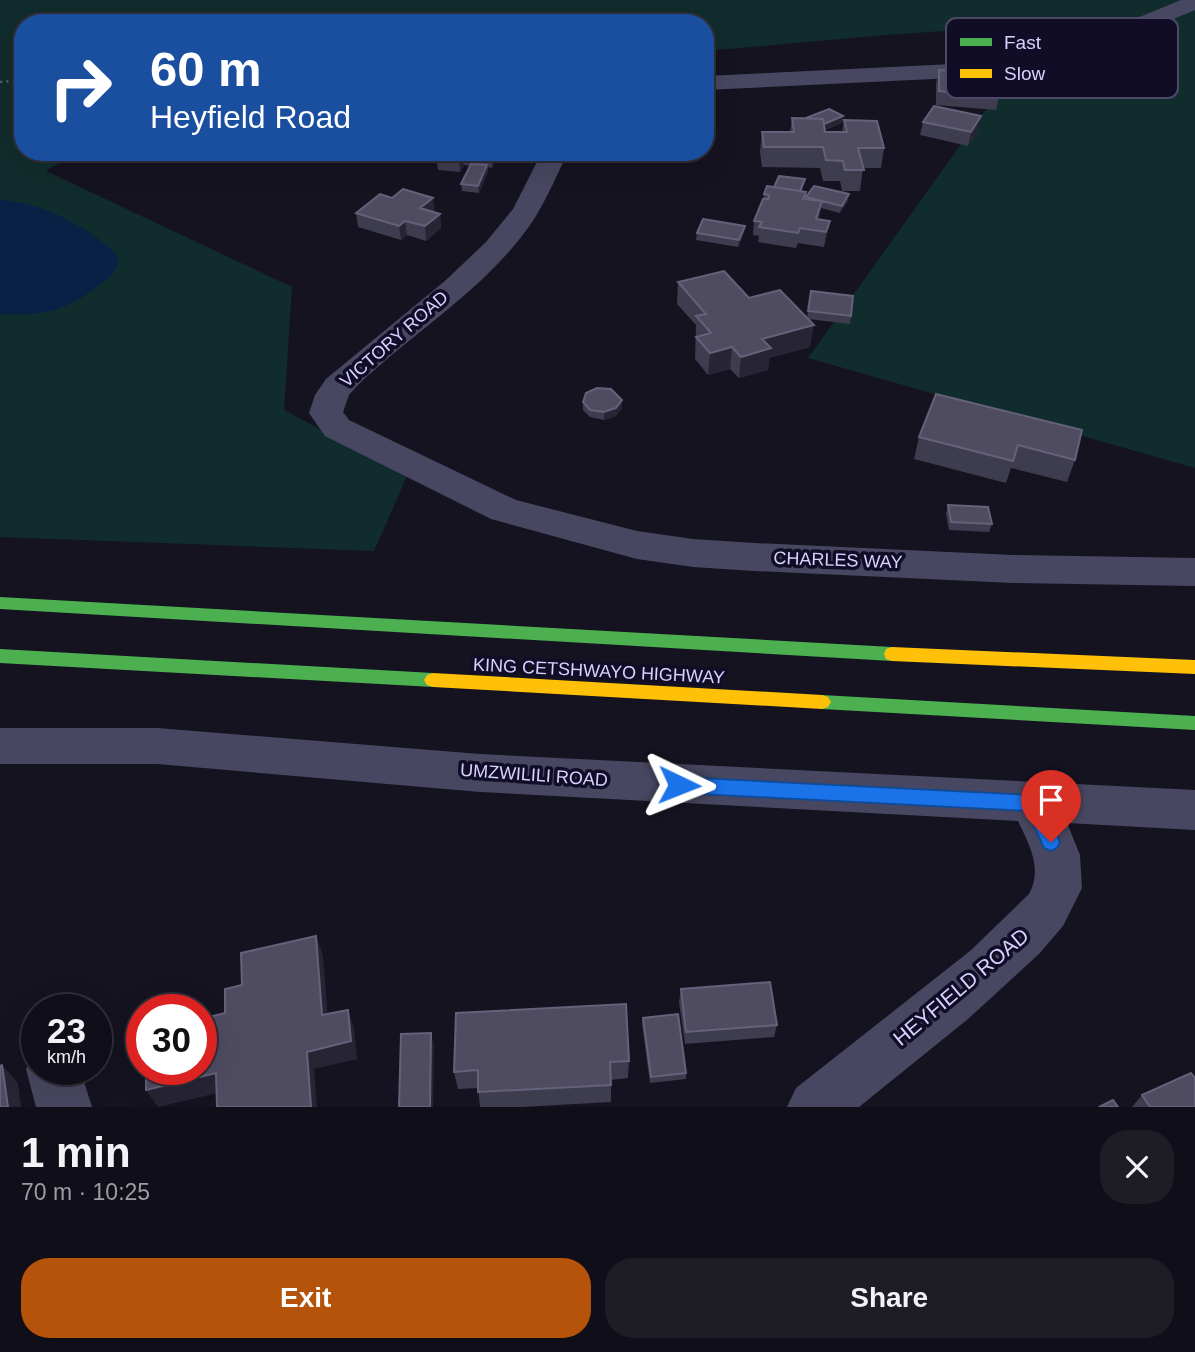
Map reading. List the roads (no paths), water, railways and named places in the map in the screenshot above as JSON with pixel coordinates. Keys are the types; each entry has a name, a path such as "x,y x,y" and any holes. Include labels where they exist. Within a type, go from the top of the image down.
{"highway":[{"name":"KING CETSHWAYO HIGHWAY","path":"0,603 951,657 1195,667"},
{"name":"KING CETSHWAYO HIGHWAY","path":"0,656 1195,723"}],"street":[{"path":"1156,18 1195,2"},
{"path":"714,83 946,71"},
{"name":"VICTORY ROAD","path":"488,501 337,428 327,417 326,404 333,391 357,368 431,307 497,246 525,211 550,161"},
{"name":"CHARLES WAY","path":"488,501 522,516 614,541 693,553 1013,569 1195,572"},
{"name":"UMZWILILI ROAD","path":"0,746 157,746 480,773 1195,810"},
{"name":"HEYFIELD ROAD","path":"815,1107 1022,938 1053,900 1058,887 1059,862 1033,803"},
{"path":"58,1085 64,1107"}],"water":[{"path":"0,200 32,205 80,226 119,257 114,271 105,281 63,307 40,313 0,314"}]}
